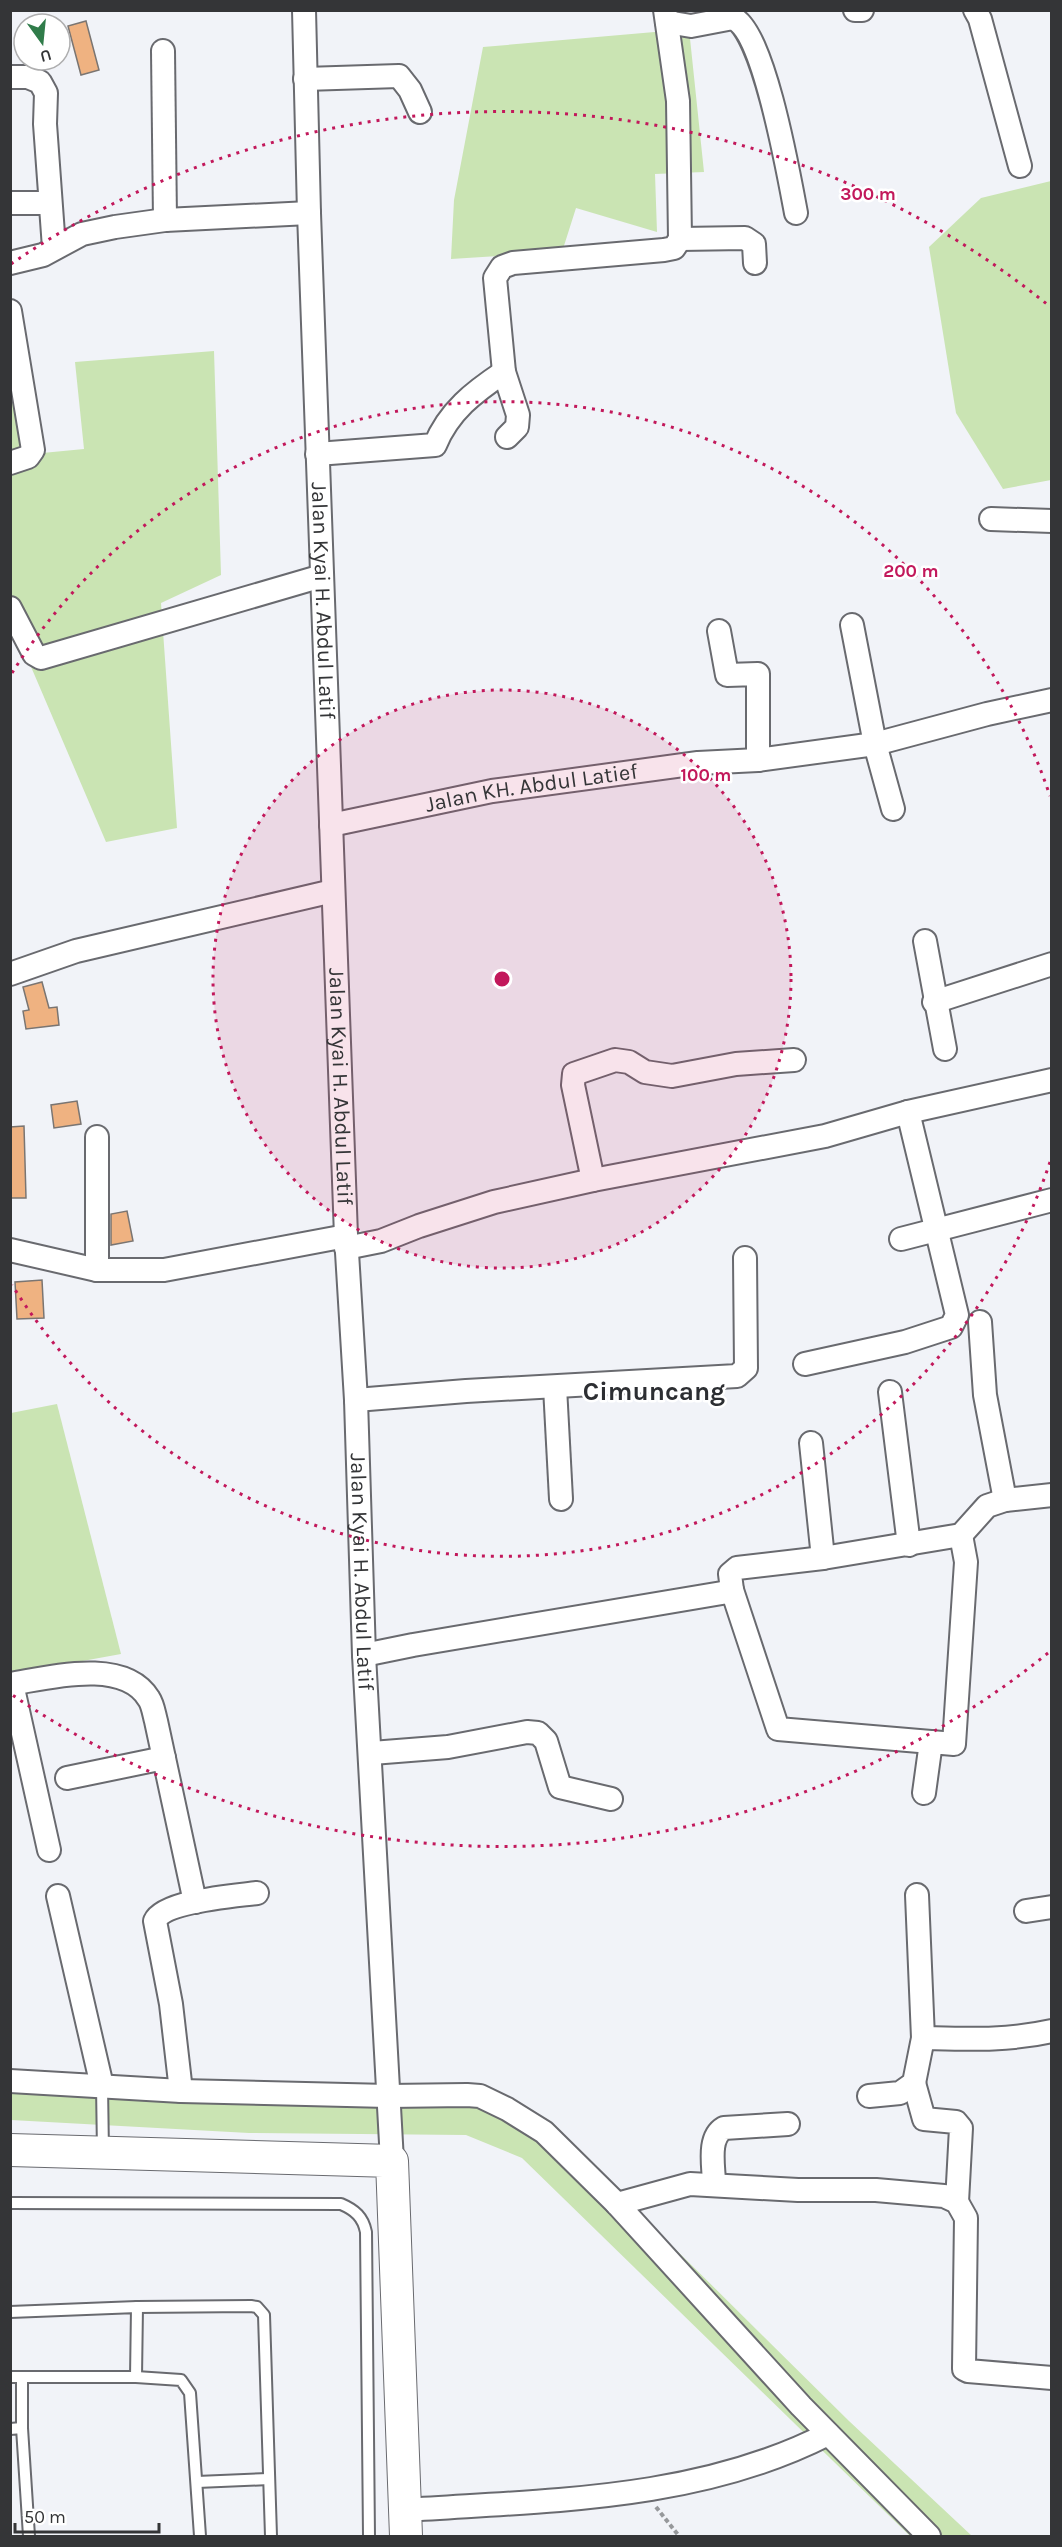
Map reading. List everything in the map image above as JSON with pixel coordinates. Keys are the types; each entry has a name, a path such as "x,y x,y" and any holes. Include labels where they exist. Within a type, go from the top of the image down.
{"street":[{"name":"Jalan Kyai H. Abdul Latif","path":"304,10 304,79 346,1242 356,1400 364,1655 372,1753 392,2160"},
{"path":"855,10 862,10"},
{"path":"975,10 980,19 1020,165"},
{"path":"507,437 517,427 518,415 504,372 495,278 502,267 513,262 664,250 674,248 680,239 678,100 666,16 692,26 733,18 746,28 771,94 796,213"},
{"path":"163,51 165,220"},
{"path":"304,79 399,76 410,90 420,112"},
{"path":"10,77 28,77 40,82 46,93 45,124 54,249"},
{"path":"10,203 50,203"},
{"path":"10,263 43,255 82,234 165,220 309,213"},
{"path":"680,239 745,238 754,244 755,263"},
{"path":"10,312 33,450 28,457 10,463"},
{"path":"317,454 435,445 444,424 472,393 504,372"},
{"path":"991,519 1052,521"},
{"path":"10,608 34,654 41,658 322,576"},
{"path":"852,625 875,744 893,809"},
{"path":"719,631 727,675 758,674 758,760"},
{"name":"Jalan KH. Abdul Latief","path":"331,825 492,791 698,763 758,760 875,744 1052,699"},
{"path":"10,974 76,951 333,891"},
{"path":"925,941 934,1002 945,1049"},
{"path":"934,1002 1052,962 1052,943"},
{"path":"593,1180 573,1084 574,1074 580,1070 615,1060 629,1062 645,1071 672,1076 736,1064 794,1060"},
{"path":"10,1250 97,1269 164,1270 346,1242 381,1242 419,1226 495,1202 593,1180 825,1136 908,1112 1052,1080"},
{"path":"805,1364 905,1342 951,1327 957,1315 908,1112"},
{"path":"97,1137 97,1269"},
{"path":"900,1239 1052,1200"},
{"path":"356,1400 729,1377 743,1373 746,1368 745,1258"},
{"path":"980,1322 985,1395 1005,1500"},
{"path":"555,1387 561,1499"},
{"path":"890,1392 909,1545"},
{"path":"811,1443 823,1558"},
{"path":"961,1535 966,1562 954,1743 951,1745 777,1729 732,1590 730,1574 737,1568 823,1558 961,1535 987,1506 1005,1500 1052,1495"},
{"path":"364,1655 732,1590"},
{"path":"49,1850 11,1684 96,1673 118,1677 149,1698 195,1902"},
{"path":"372,1753 448,1747 527,1732 538,1733 546,1741 560,1787 570,1792 611,1799"},
{"path":"924,1794 931,1742"},
{"path":"67,1778 164,1758"},
{"path":"181,2091 171,2004 155,1920 161,1913 195,1902 257,1893"},
{"path":"917,1895 923,2038 914,2083 924,2119 956,2122 961,2128 957,2202 966,2218 964,2369 968,2372 1052,2378"},
{"path":"58,1896 102,2086"},
{"path":"1026,1911 1052,1907"},
{"path":"923,2038 991,2040 1025,2038 1052,2031"},
{"path":"10,2081 181,2091 480,2096 531,2122 616,2204 828,2434 929,2536"},
{"path":"869,2096 900,2093 914,2083"},
{"path":"714,2184 714,2138 718,2131 724,2128 788,2124"},
{"path":"10,2150 392,2160 406,2523 644,2492 741,2469 788,2454 828,2434"},
{"path":"616,2204 666,2188 690,2184 798,2190 876,2190 944,2196 957,2202"}],"lane":[{"path":"102,2086 103,2154"},
{"path":"10,2203 341,2204 352,2208 364,2223 366,2232 369,2536"},
{"path":"10,2312 137,2307 251,2306 261,2310 265,2321 271,2536"},
{"path":"136,2377 137,2307"},
{"path":"29,2536 16,2428 16,2377 136,2377 181,2380 187,2385 190,2393 200,2536"},
{"path":"197,2482 269,2479"}],"path":[{"path":"644,2492 679,2536"}],"green space":[{"path":"689,29 704,172 655,174 657,232 576,208 562,252 451,259 454,200 483,47"},
{"path":"1051,181 1051,480 1003,489 956,413 929,247 981,198"},
{"path":"10,349 32,454 84,449 75,362 214,351 221,575 161,603 177,828 106,842 11,620"},
{"path":"57,1404 121,1654 11,1674 11,1413"},
{"path":"10,2082 478,2093 558,2133 849,2421 972,2536 910,2536 522,2158 466,2135 249,2133 11,2120"}],"building":[{"path":"86,21 99,70 81,75 72,41 72,25"},
{"path":"42,982 49,1008 57,1007 59,1025 26,1029 23,1011 29,1010 23,987"},
{"path":"77,1101 81,1124 54,1128 51,1105"},
{"path":"24,1126 26,1198 10,1198 10,1127"},
{"path":"127,1211 133,1241 111,1245 111,1214"},
{"path":"42,1280 44,1318 17,1319 15,1282"}],"district":[{"name":"Cimuncang","path":"654,1391"}]}
